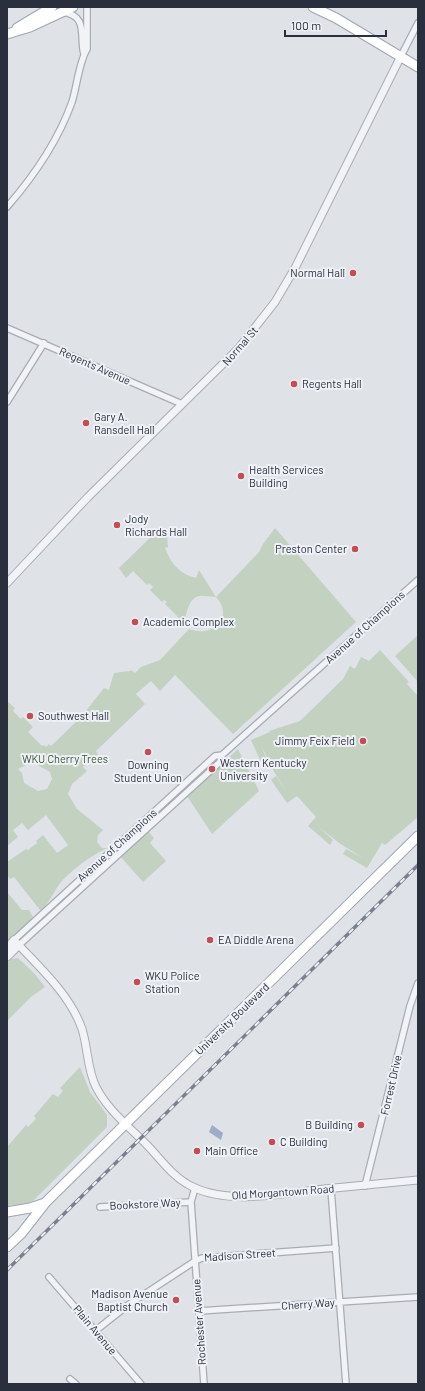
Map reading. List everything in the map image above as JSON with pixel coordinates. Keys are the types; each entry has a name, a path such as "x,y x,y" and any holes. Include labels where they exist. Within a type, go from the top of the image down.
{"main road":[{"path":"9,33 52,7"},
{"path":"9,33 30,27 73,7"},
{"path":"317,7 418,67"},
{"name":"University Boulevard","path":"7,1247 20,1234 46,1202 418,836"},
{"path":"7,1212 30,1208 46,1202"}],"street":[{"path":"84,54 87,49 87,7"},
{"path":"7,207 43,161 64,122 76,89 84,54 82,26 72,14 63,12"},
{"path":"401,56 418,23"},
{"name":"Normal St","path":"7,583 88,497 220,368 248,338 275,302 319,222 401,56"},
{"name":"Regents Avenue","path":"7,328 182,404"},
{"path":"7,402 44,344"},
{"name":"Avenue of Champions","path":"17,942 215,756 222,755 418,580"},
{"path":"7,948 17,942"},
{"path":"7,957 17,942"},
{"name":"Old Morgantown Road","path":"17,942 53,983 77,1018 84,1037 90,1072 103,1098 125,1124 176,1176 195,1188 211,1193 232,1196 270,1195 418,1180"},
{"name":"Forrest Drive","path":"365,1186 403,1031 417,984"},
{"name":"Rochester Avenue","path":"195,1188 191,1202 204,1384"},
{"path":"331,1189 346,1384"},
{"name":"Bookstore Way","path":"100,1206 191,1202"},
{"name":"Madison Street","path":"95,1331 128,1305 195,1260 202,1258 336,1248"},
{"name":"Plain Avenue","path":"49,1277 138,1383"},
{"name":"Cherry Way","path":"199,1311 418,1297"},
{"path":"70,1379 76,1384"}],"green space":[{"name":"WKU Cherry Trees","path":"275,528 356,622 233,734 175,675 160,691 151,681 136,694 145,704 96,751 98,754 83,767 87,771 72,784 68,794 77,809 103,830 98,835 97,842 102,848 108,848 88,859 68,875 58,886 42,910 40,910 14,877 10,879 7,875 7,862 26,849 28,850 37,843 36,841 43,835 57,853 68,845 46,815 28,830 22,823 13,830 18,837 7,846 7,701 15,708 13,711 21,719 23,717 33,727 28,732 42,746 44,745 46,747 49,744 51,746 81,717 104,688 109,690 114,673 131,670 135,673 141,667 160,660 189,629 206,631 213,628 222,619 223,612 216,597 259,552","holes":["32,762 50,772 52,779 47,789 38,791 24,783 22,773 18,769"]},
{"path":"156,532 167,535 168,547 165,548 170,559 177,568 185,574 196,578 199,570 216,597 199,596 195,598 188,609 184,623 165,604 167,602 164,600 162,602 150,590 153,587 149,583 147,585 133,571 126,578 119,568"},
{"path":"418,635 418,682 395,656"},
{"path":"380,650 409,682 407,684 418,696 418,817 385,845 382,843 367,868 343,854 346,849 363,858 339,843 319,827 333,840 330,845 308,826 316,817 297,796 287,803 271,780 276,776 287,792 273,770 261,745 268,763 263,766 251,740 270,732 269,731 300,721 343,679 350,666 355,669 361,657 369,661"},
{"path":"238,749 259,791 212,834 187,796"},
{"path":"148,831 154,838 150,843 166,861 143,882 120,856"},
{"path":"7,892 22,910 29,910 33,917 7,947"},
{"path":"18,958 33,972 45,987 31,997 7,1021 7,963 11,959"},
{"path":"80,1067 90,1092 107,1115 107,1127 34,1200 25,1204 7,1206 7,1147 26,1125 28,1127 36,1119 34,1116 53,1094 58,1097 63,1091 60,1088"}],"water":[{"path":"212,1125 223,1133 221,1140 209,1132"}],"railway":[{"path":"7,1270 418,865"}],"place":[{"name":"Normal Hall","path":"353,273"},
{"name":"Regents Hall","path":"294,384"},
{"name":"Gary A. Ransdell Hall","path":"86,423"},
{"name":"Health Services Building","path":"241,476"},
{"name":"Jody Richards Hall","path":"117,525"},
{"name":"Preston Center","path":"355,549"},
{"name":"Academic Complex","path":"135,622"},
{"name":"Southwest Hall","path":"30,716"},
{"name":"Jimmy Feix Field","path":"363,741"},
{"name":"Downing Student Union","path":"148,752"},
{"name":"Western Kentucky University","path":"212,769"},
{"name":"EA Diddle Arena","path":"210,940"},
{"name":"WKU Police Station","path":"137,982"},
{"name":"B Building","path":"361,1125"},
{"name":"C Building","path":"272,1142"},
{"name":"Main Office","path":"197,1151"},
{"name":"Madison Avenue Baptist Church","path":"176,1300"}]}
